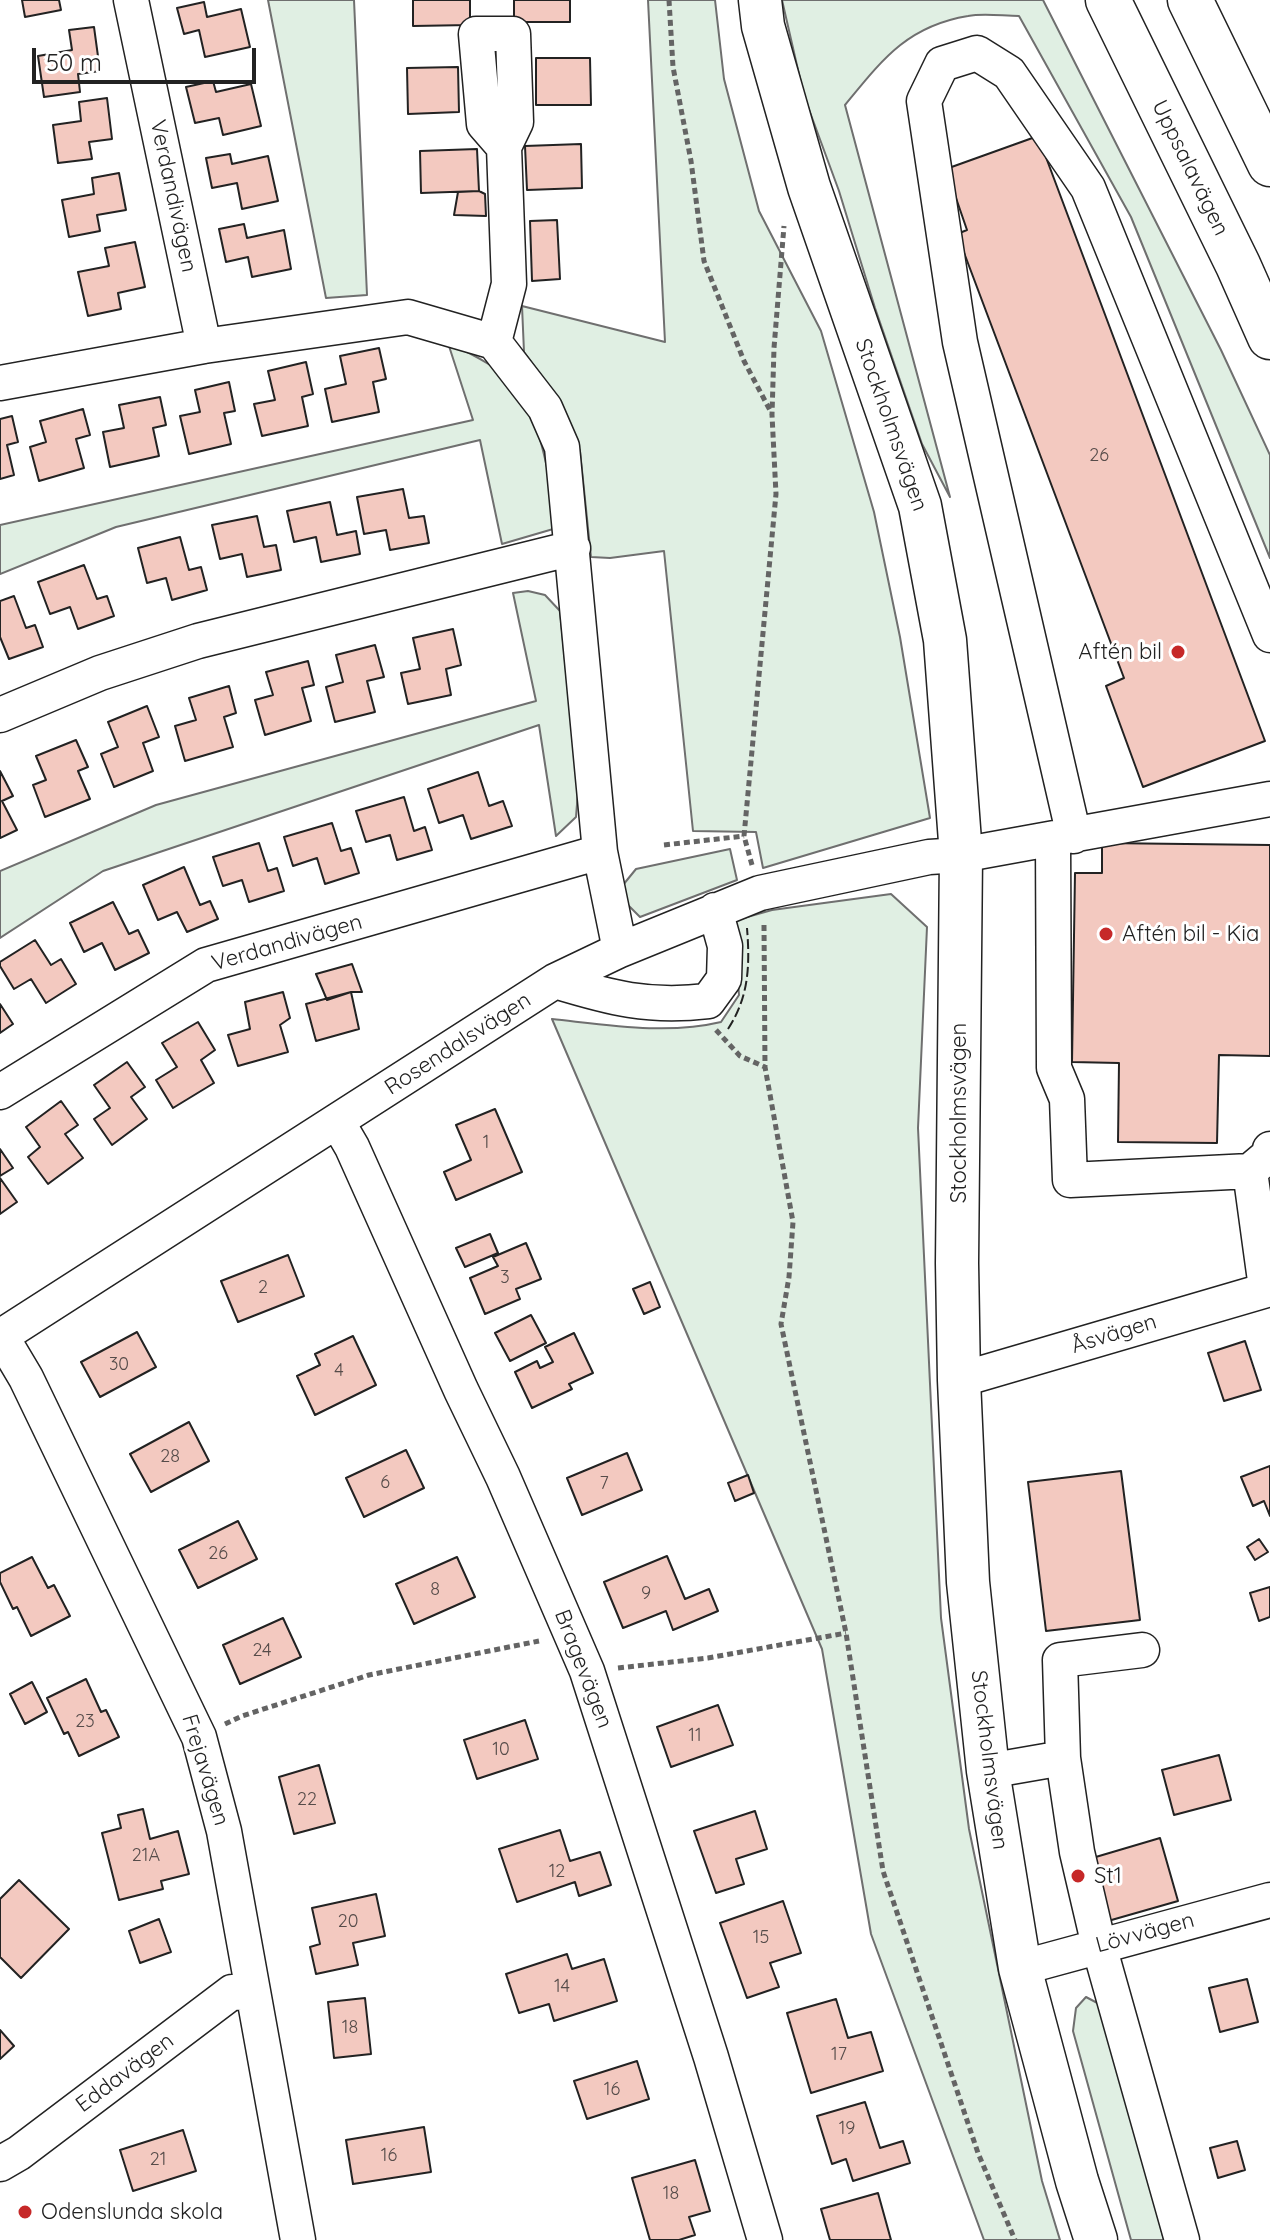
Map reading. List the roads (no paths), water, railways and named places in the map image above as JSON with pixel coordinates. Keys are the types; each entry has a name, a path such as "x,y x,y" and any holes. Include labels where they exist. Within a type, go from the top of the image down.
{"highway":[{"name":"Uppsalavägen","path":"1108,0 1270,337"},
{"path":"1190,0 1270,164"}],"main road":[{"name":"Stockholmsvägen","path":"760,0 763,26 809,187 920,506 945,640 961,855 959,1380 968,1582 988,1771 1020,1968 1077,2181 1096,2240"}],"street":[{"name":"Verdandivägen","path":"131,0 204,346"},
{"path":"1268,1289 1260,1160 1070,1180 1067,1099 1054,1068 1063,838 960,342 924,101 942,64 977,53 1009,73 1088,188 1270,635"},
{"path":"494,342 509,284 504,147"},
{"path":"0,383 204,346 408,317 494,342 545,408 562,447 600,852 620,950"},
{"path":"0,715 100,673 198,641 573,548"},
{"name":"Rosendalsvägen","path":"1,1337 555,981 620,950 760,893 929,857 961,855 1063,838 1270,799"},
{"name":"Verdandivägen","path":"0,1092 206,965 600,852"},
{"path":"555,981 621,1000 672,1005 708,1001 724,979 725,946 715,910"},
{"name":"Bragevägen","path":"338,1123 352,1147 503,1477 587,1671 707,2042 765,2240"},
{"name":"Åsvägen","path":"959,1380 1268,1289"},
{"name":"Frejavägen","path":"1,1337 26,1378 199,1737 224,1831 253,1994 268,2059 298,2240"},
{"path":"1142,1650 1060,1660 1063,1758 1077,1852 1099,1946 1182,2240"},
{"path":"988,1771 1063,1758"},
{"name":"Lövvägen","path":"1020,1968 1270,1900"},
{"name":"Eddavägen","path":"0,2164 19,2153 232,1992 253,1994"}],"place":[{"name":"Aftén bil","path":"1178,652"},
{"name":"Aftén bil - Kia","path":"1106,934"},
{"name":"St1","path":"1078,1876"},
{"name":"Odenslunda skola","path":"25,2212"}]}
